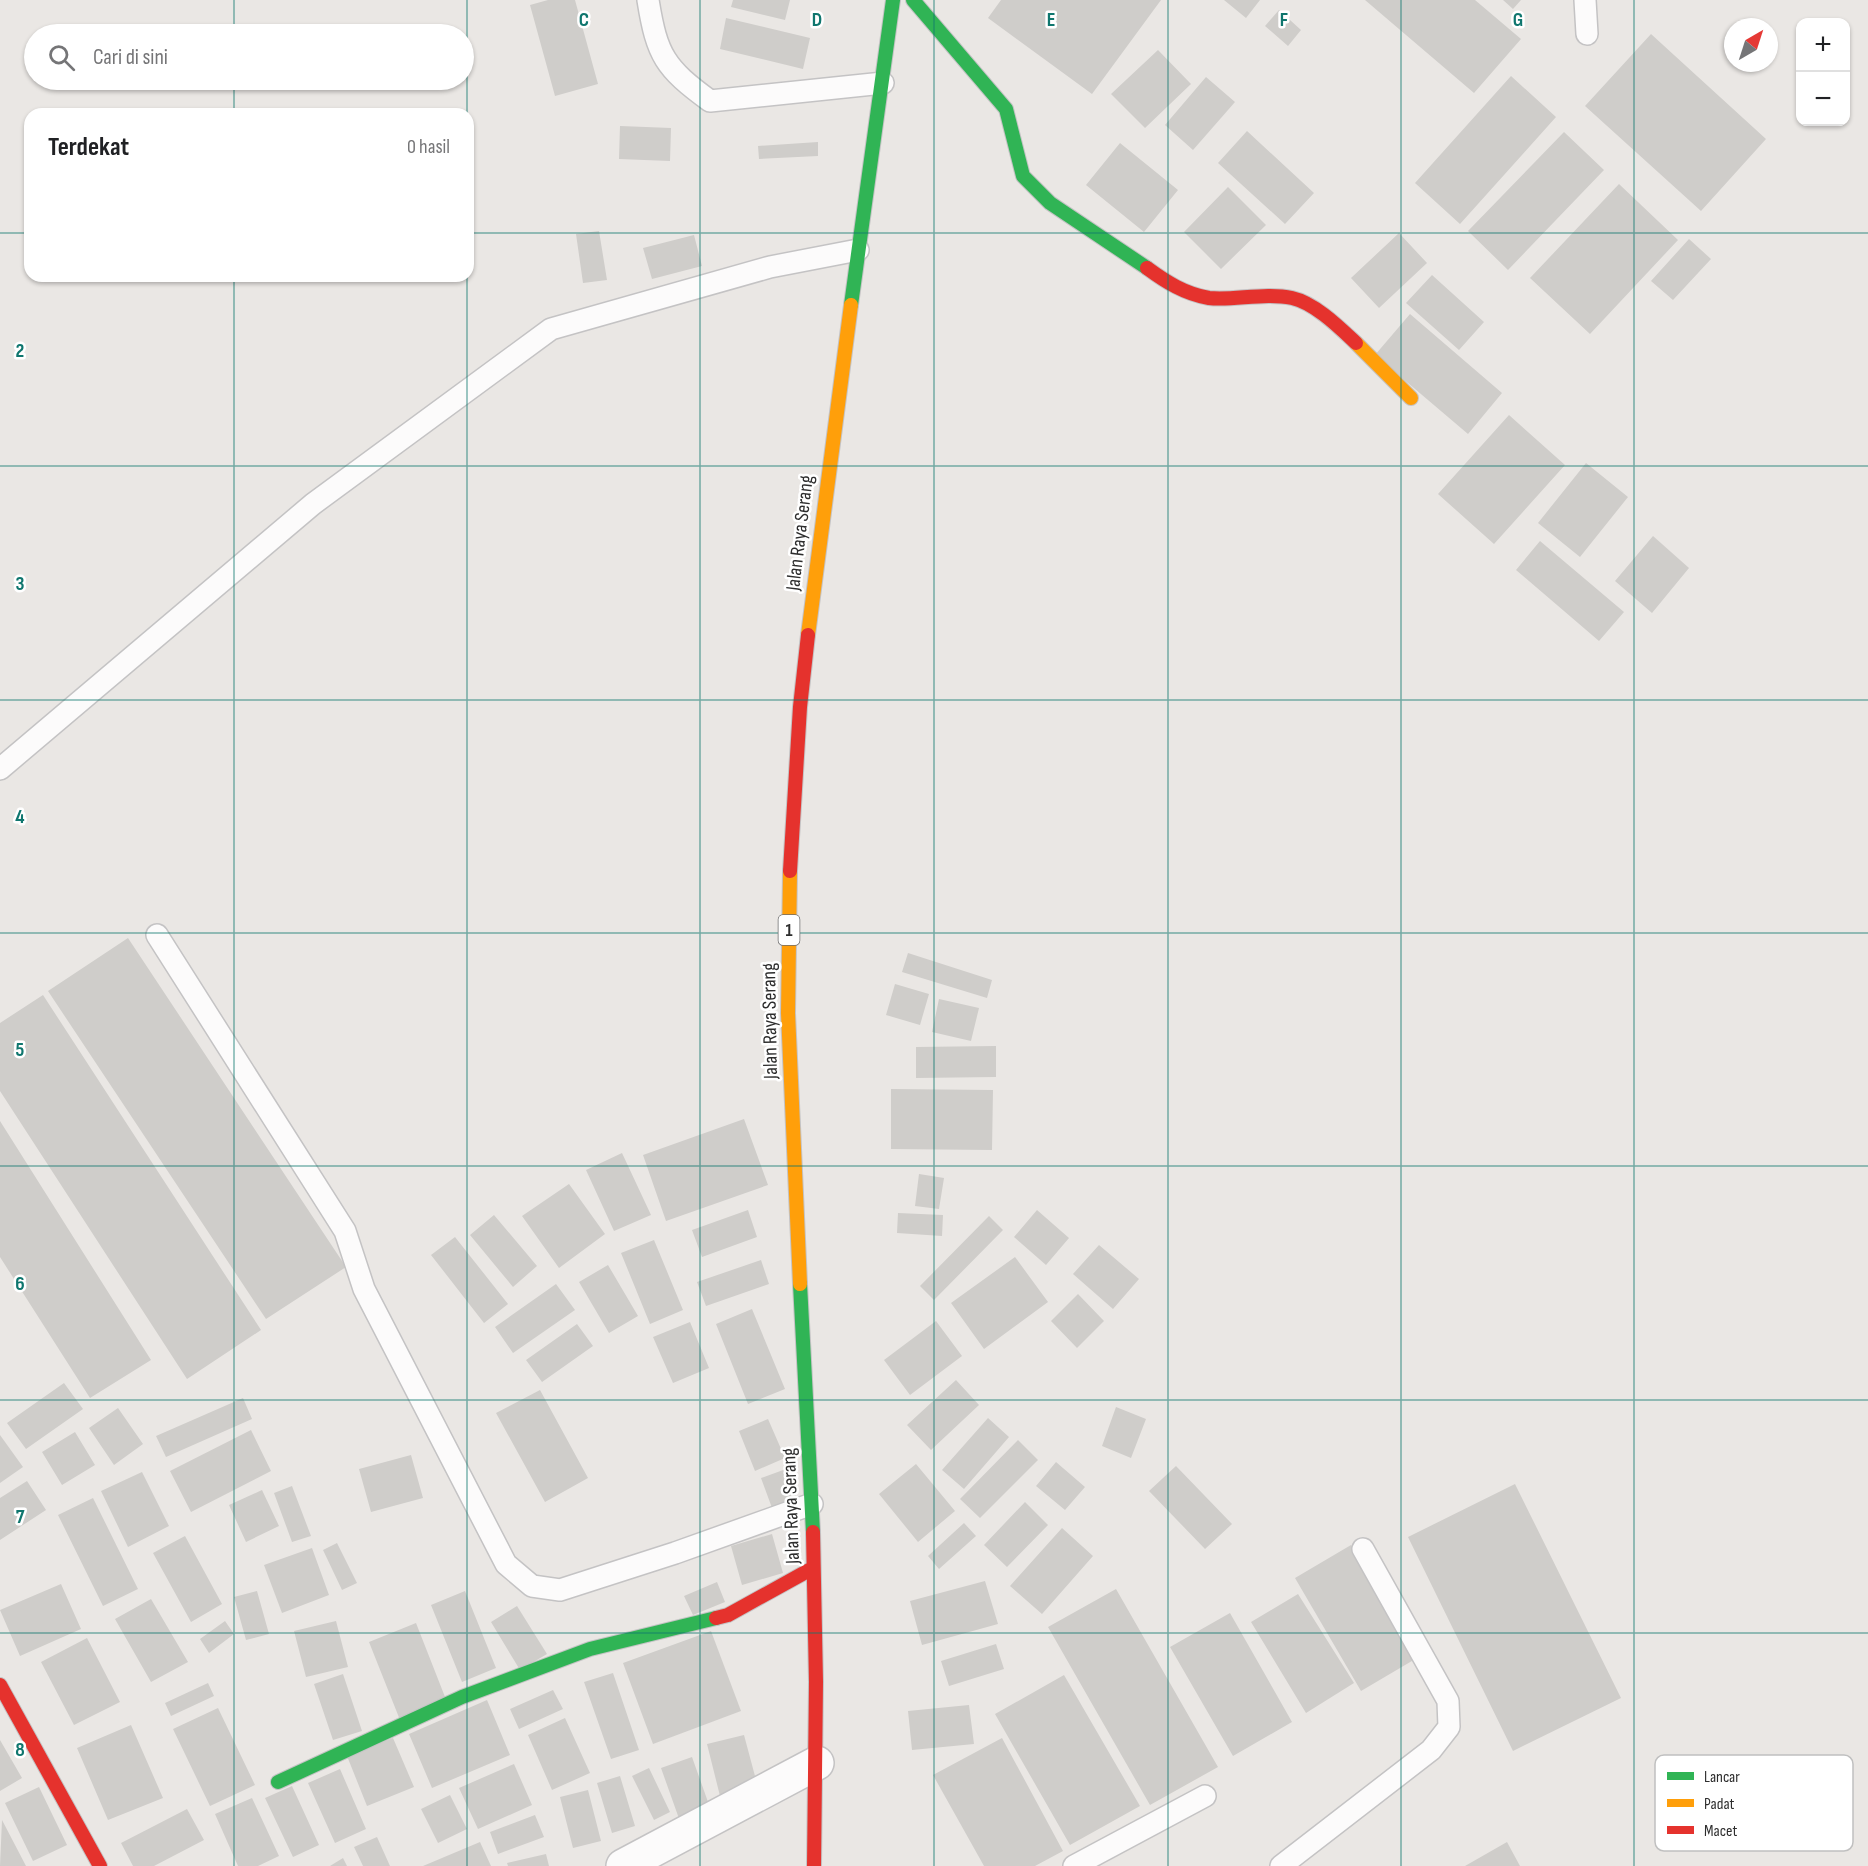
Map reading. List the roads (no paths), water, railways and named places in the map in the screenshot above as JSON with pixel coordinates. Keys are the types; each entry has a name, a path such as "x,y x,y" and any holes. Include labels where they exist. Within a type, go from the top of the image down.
{"main road":[{"name":"Jalan Raya Serang","path":"814,1866 817,1763 812,1504 792,1128 788,943 800,698 858,249 883,83 892,0"},
{"path":"913,0 1006,110 1023,176 1050,203 1174,287 1210,298 1250,296 1294,298 1331,319 1411,398"},
{"path":"278,1782 462,1697 579,1653 728,1615 813,1568"},
{"path":"0,1685 100,1866"}],"street":[{"path":"623,1866 817,1763"}],"lane":[{"path":"648,0 654,39 676,76 710,101 883,83"},
{"path":"1585,0 1587,34"},
{"path":"0,769 313,504 551,329 770,267 858,249"},
{"path":"157,934 345,1231 364,1289 506,1564 532,1586 560,1590 675,1553 812,1504"},
{"path":"1281,1866 1431,1750 1449,1727 1448,1701 1363,1549"},
{"path":"1074,1866 1205,1796"}]}
